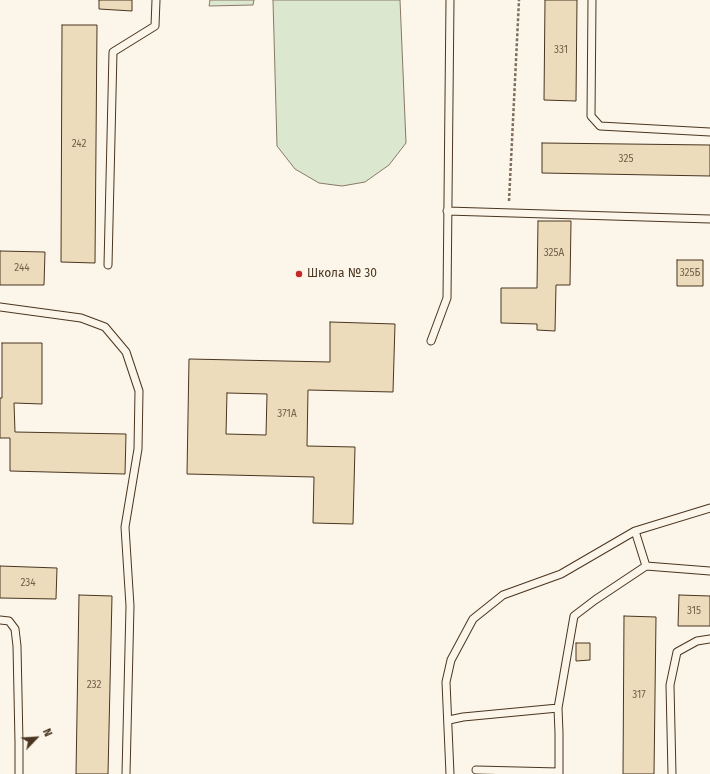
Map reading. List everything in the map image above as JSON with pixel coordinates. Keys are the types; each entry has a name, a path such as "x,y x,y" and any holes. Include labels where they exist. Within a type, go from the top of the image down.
{"lane":[{"path":"108,265 113,52 156,26 156,0"},
{"path":"431,341 447,298 450,0"},
{"path":"592,0 591,116 600,126 710,132"},
{"path":"447,211 710,219"},
{"path":"0,306 81,318 105,327 126,352 139,391 138,449 126,527 130,606 126,774"},
{"path":"450,774 446,682 452,660 473,619 503,595 561,574 635,532 710,508"},
{"path":"635,532 646,566"},
{"path":"476,770 559,773 558,708 574,616 646,566 710,571"},
{"path":"0,620 9,621 15,629 17,646 19,774"},
{"path":"672,774 670,685 677,652 697,641 710,639"},
{"path":"448,720 463,717 558,708"}],"path":[{"path":"508,213 519,0"}],"green space":[{"path":"210,0 254,0 253,5 209,6"},
{"path":"273,0 400,0 406,143 389,165 365,182 342,186 319,183 295,169 277,146"}],"building":[{"path":"99,0 132,0 132,11 99,9"},
{"path":"545,0 577,0 576,101 544,100"},
{"path":"62,25 97,25 95,263 61,262"},
{"path":"542,143 710,145 710,176 542,173"},
{"path":"538,221 571,221 570,285 556,285 555,331 537,330 537,324 501,323 501,288 537,288"},
{"path":"0,251 45,252 44,285 0,285"},
{"path":"677,260 703,260 703,286 677,286"},
{"path":"330,322 395,324 393,392 308,390 307,446 355,447 353,524 313,523 314,477 187,474 189,359 330,362","holes":["227,393 267,394 266,435 226,434"]},
{"path":"2,343 42,343 42,404 14,403 15,432 126,434 125,474 10,471 10,438 0,438"},
{"path":"0,566 57,568 56,599 0,598"},
{"path":"79,595 112,596 108,774 76,774"},
{"path":"679,595 710,596 710,626 678,626"},
{"path":"624,616 656,617 654,774 623,774"},
{"path":"576,643 590,643 590,660 576,661"}],"place":[{"name":"Школа № 30","path":"299,274"}]}
